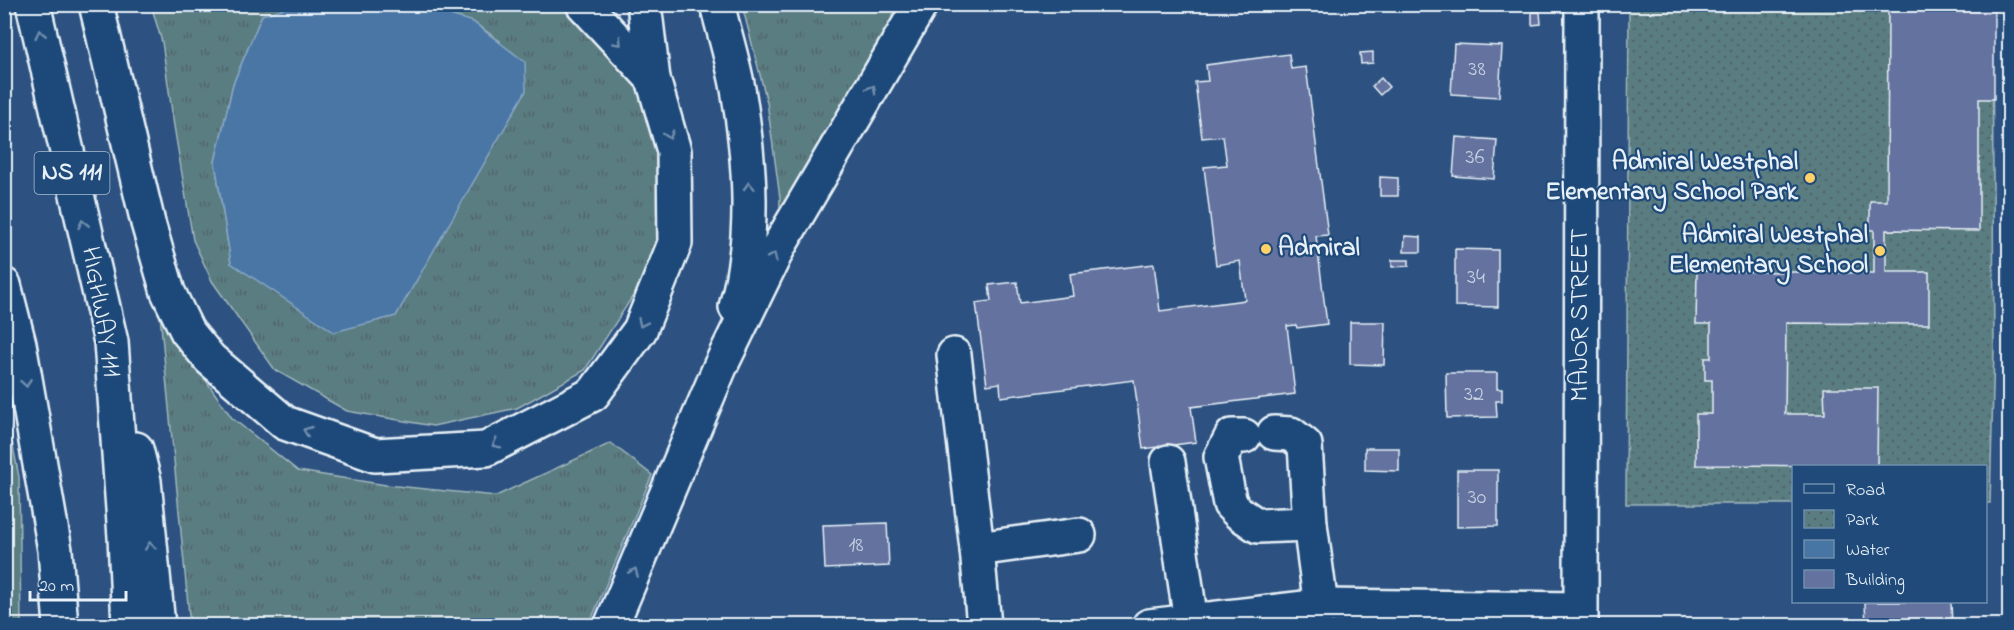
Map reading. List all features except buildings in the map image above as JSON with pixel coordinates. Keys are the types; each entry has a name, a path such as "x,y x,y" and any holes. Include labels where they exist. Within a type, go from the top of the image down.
{"main road":[{"name":"HIGHWAY 111","path":"33,4 111,342 129,626"},
{"path":"96,4 148,222 168,292 187,331 210,359 285,423 375,455 486,449 593,394 640,330 675,243 674,151 652,80 644,4"},
{"path":"583,4 652,80"},
{"path":"717,4 738,88 750,185 744,280 720,367"},
{"path":"611,626 720,367 779,246 921,4"},
{"name":"MAJOR STREET","path":"1581,617 1582,4"},
{"path":"4,285 19,344 55,550 61,626"},
{"path":"111,342 144,481 158,626"},
{"path":"954,355 984,626"},
{"path":"1310,524 1258,526 1230,504 1221,457 1232,436 1291,434 1305,445 1310,524 1321,606"},
{"path":"1168,462 1170,624 1321,606 1581,617"},
{"path":"977,549 1079,536"}],"green space":[{"path":"151,5 298,5 262,15 233,84 215,162 231,263 500,41 473,22 417,5 598,5 635,54 663,145 658,257 585,370 517,408 433,426 347,411 275,370 212,281 193,240 162,42"},
{"path":"742,5 910,5 779,246 780,198 767,102"},
{"name":"Admiral Westphal Elementary School Park","path":"1629,5 1992,5 1994,351 1990,503 1987,503 1987,465 1792,465 1792,504 1626,504"},
{"path":"160,315 232,418 298,471 386,485 496,496 611,443 652,475 589,625 190,625"},
{"path":"5,405 19,477 21,625 5,625"}],"water":[{"path":"298,4 417,5 473,22 525,62 526,91 396,316 334,332 231,263 215,162 233,84 262,15"}],"place":[{"name":"Admiral Westphal Elementary School Park","path":"1810,178"},
{"name":"Admiral","path":"1266,249"},
{"name":"Admiral Westphal Elementary School","path":"1880,251"}]}
